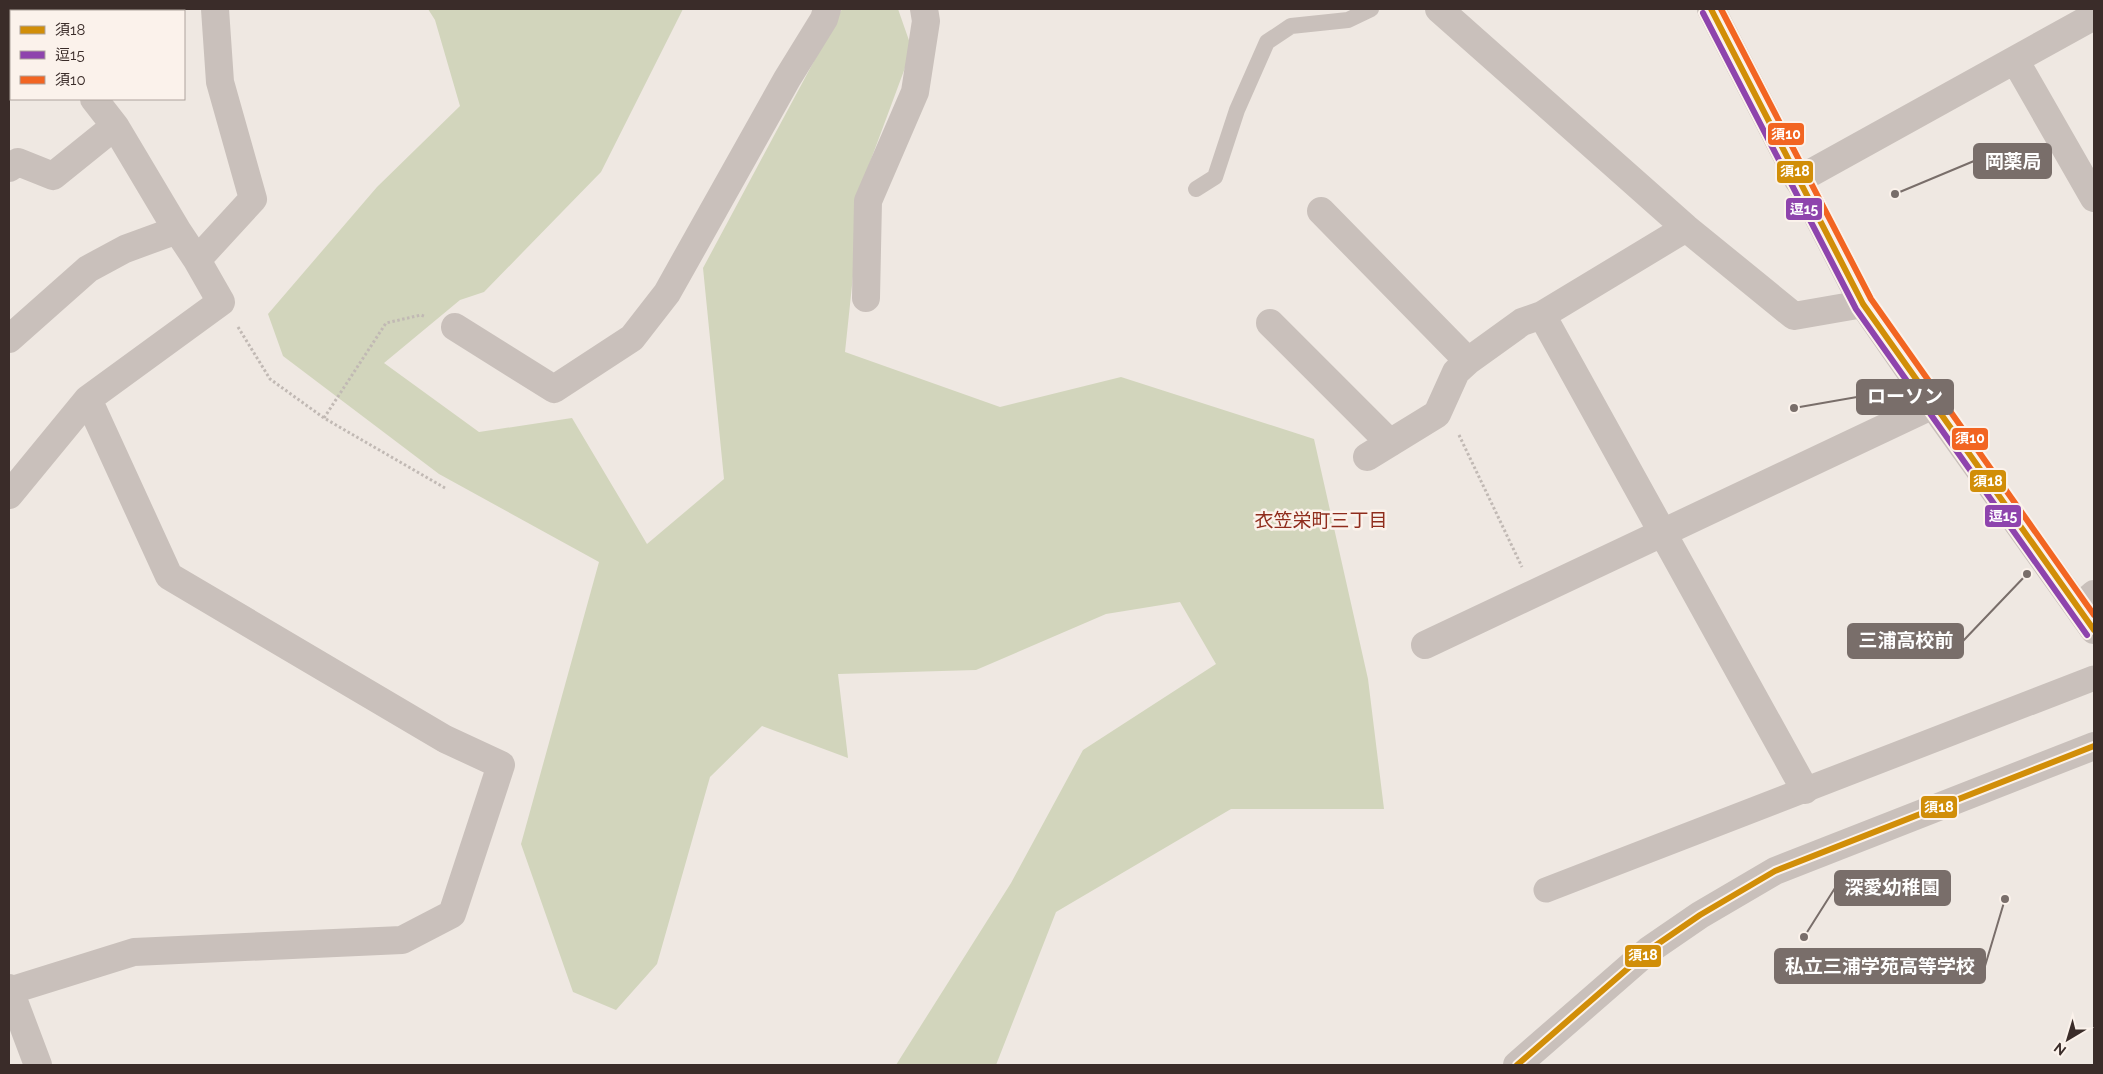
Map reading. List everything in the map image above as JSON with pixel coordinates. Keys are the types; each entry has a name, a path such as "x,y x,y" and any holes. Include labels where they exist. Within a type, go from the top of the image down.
{"street":[{"path":"197,260 253,199 220,82 215,9"},
{"path":"455,327 554,388 632,338 667,292 787,79 824,19 827,9"},
{"path":"866,298 868,201 915,92 926,22 924,9"},
{"path":"1439,9 1686,228 1794,316 1864,304"},
{"path":"1711,9 1864,304 1933,405 2086,600 2094,630"},
{"path":"1798,180 2094,16"},
{"path":"2014,60 2094,198"},
{"path":"9,495 88,399 221,302 115,126 95,100"},
{"path":"9,168 18,162 53,176 115,126"},
{"path":"1321,212 1468,361"},
{"path":"1368,457 1437,414 1456,372 1468,361 1522,322 1542,315 1686,228"},
{"path":"9,339 88,269 125,249 177,230"},
{"path":"1542,315 1805,790"},
{"path":"1270,323 1390,443"},
{"path":"38,1065 9,990 134,952 402,940 452,914 500,765 445,739 169,576 88,399"},
{"path":"1425,645 1933,405"},
{"path":"1546,890 2094,678"},
{"path":"1517,1065 1649,950 1700,915 1775,871 2094,746"}],"lane":[{"path":"1196,189 1215,177 1237,110 1267,42 1292,26 1348,20 1371,9"}],"path":[{"path":"221,302 270,379 324,418 445,488"},
{"path":"324,418 386,323 420,315 455,327"},
{"path":"1442,401 1535,594"}],"green space":[{"path":"428,9 683,9 601,172 484,292 460,300 384,363 479,432 572,418 647,544 724,479 703,268 842,9 898,9 912,49 863,181 845,352 1000,407 1121,377 1314,439 1368,679 1384,809 1231,809 1056,912 996,1065 896,1065 1011,883 1083,750 1216,664 1180,602 1106,614 976,670 838,674 848,758 762,726 710,777 657,964 616,1010 573,992 521,844 599,562 439,474 283,356 268,314 377,187 460,106 435,20"}],"transit line":[{"name":"須18","path":"1711,9 1863,304 2094,630"},
{"name":"須10","path":"1721,9 1871,299 2094,615"},
{"name":"逗15","path":"1703,13 1856,309 2087,635"},
{"name":"須18","path":"1517,1065 1649,950 1700,915 1775,871 2094,746"}],"place":[{"name":"岡薬局","path":"1895,194"},
{"name":"ローソン","path":"1794,408"},
{"name":"三浦高校前","path":"2027,574"},
{"name":"私立三浦学苑高等学校","path":"2005,899"},
{"name":"深愛幼稚園","path":"1804,937"}],"district":[{"name":"衣笠栄町三丁目","path":"1321,520"}]}
